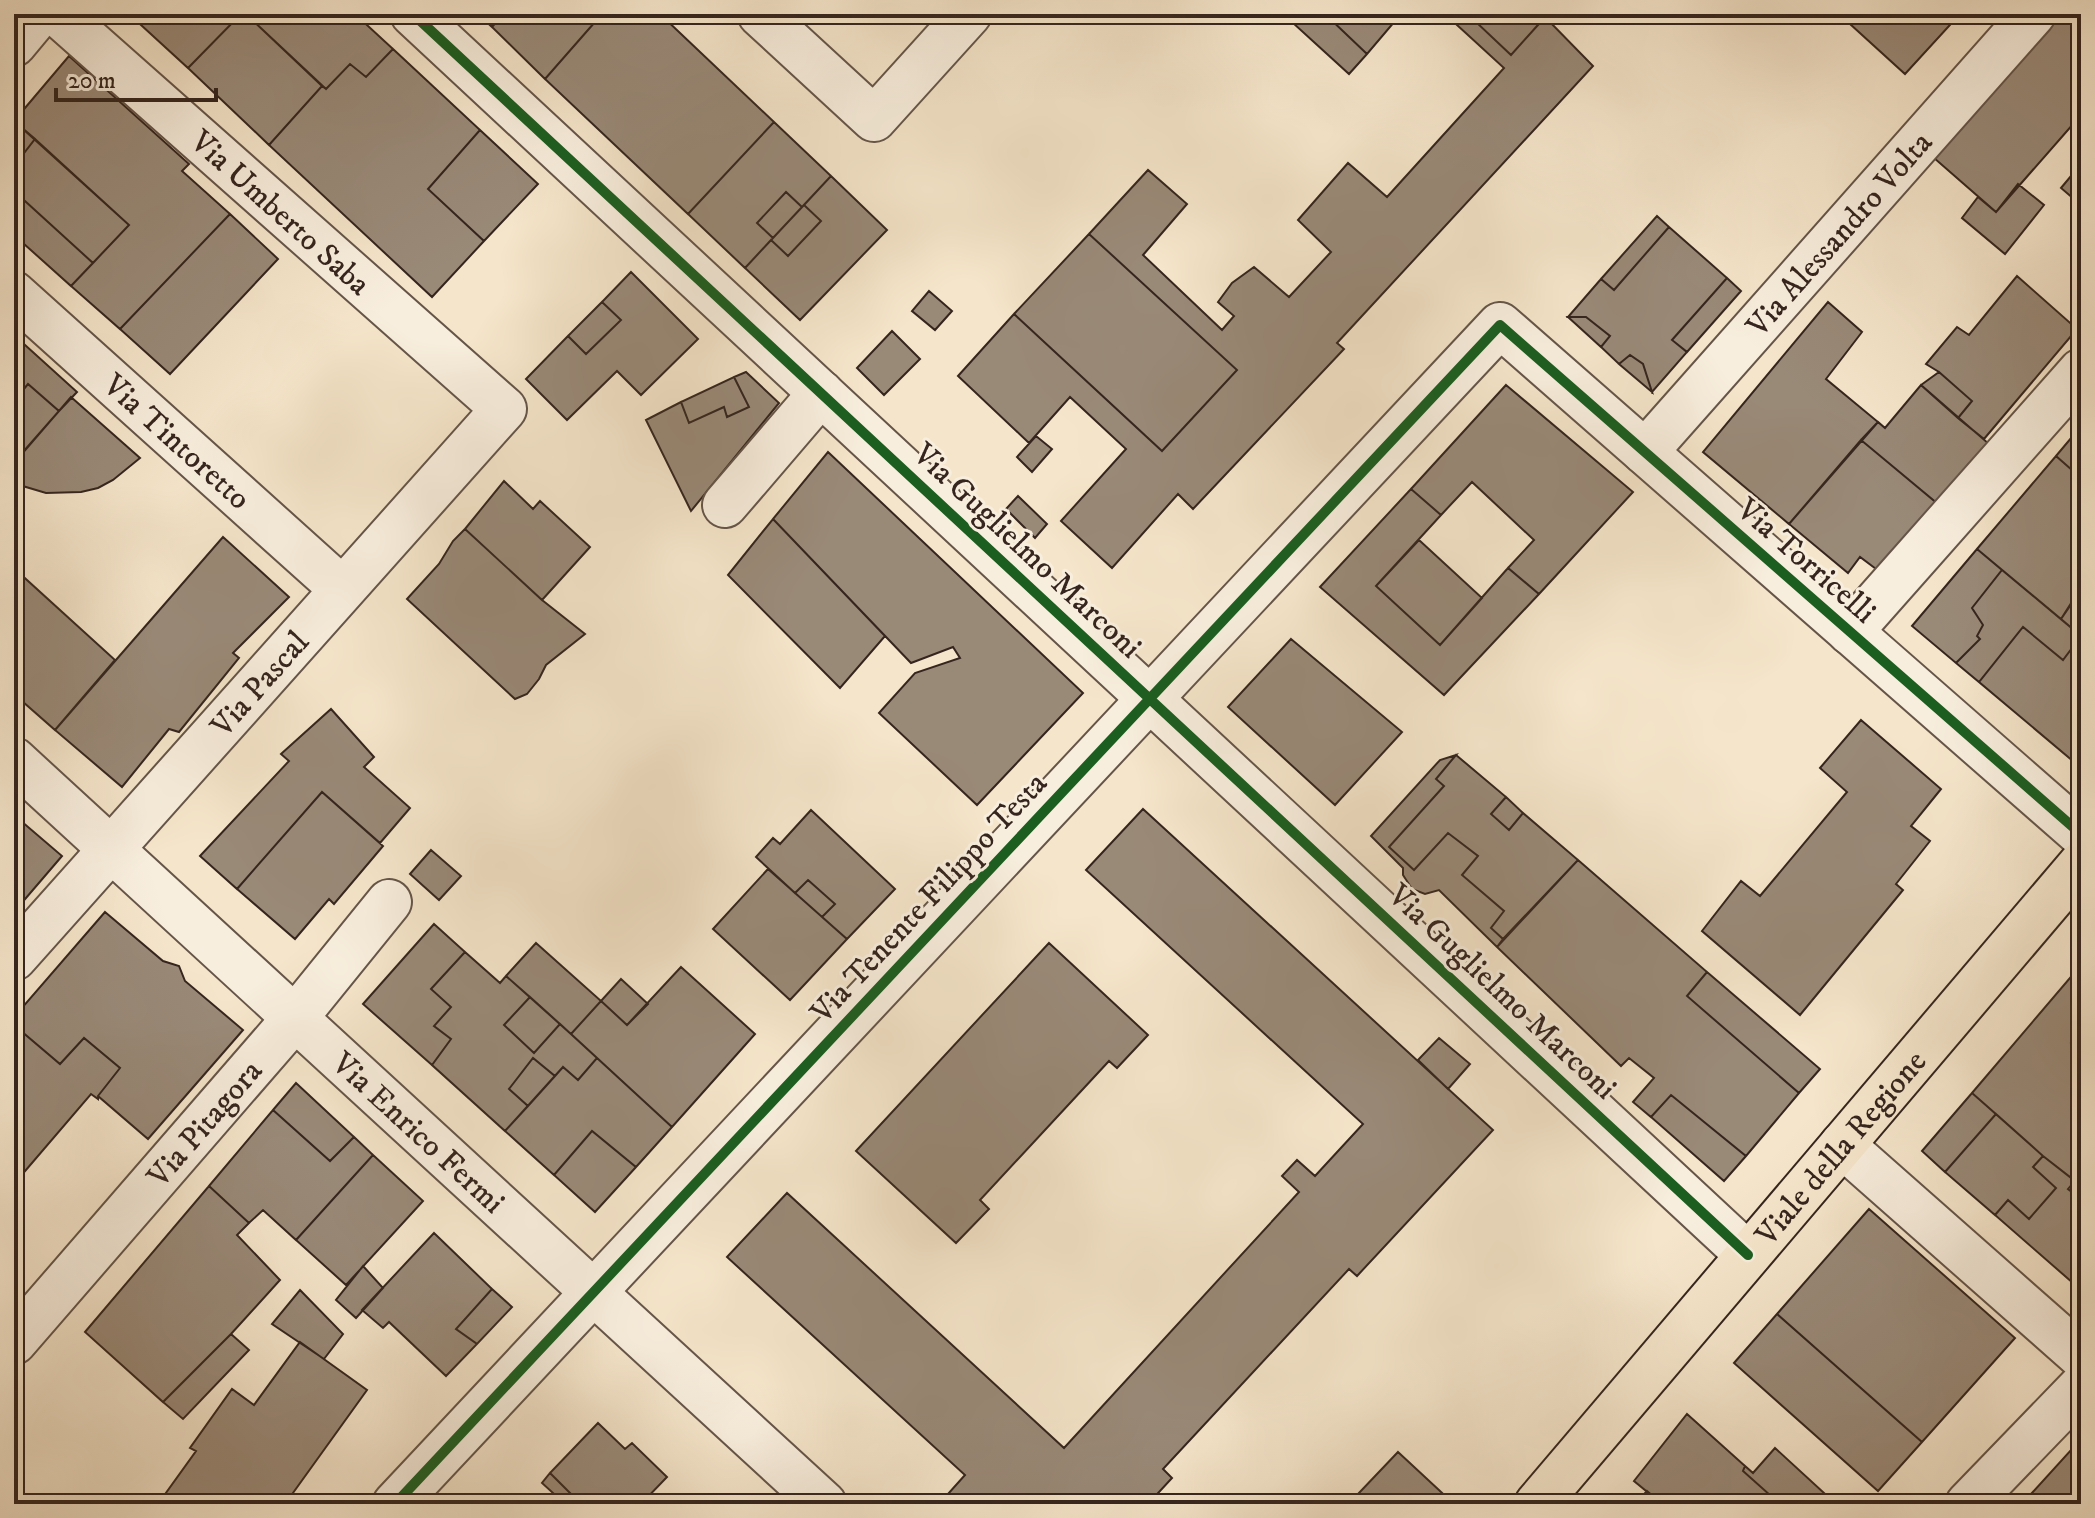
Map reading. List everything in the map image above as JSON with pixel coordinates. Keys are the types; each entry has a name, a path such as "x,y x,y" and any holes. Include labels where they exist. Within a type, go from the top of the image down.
{"main road":[{"name":"Viale della Regione","path":"1537,1504 2081,864"}],"street":[{"path":"14,44 39,14"},
{"name":"Via Umberto Saba","path":"58,14 504,409"},
{"name":"Via Guglielmo Marconi","path":"413,14 1748,1255"},
{"path":"760,14 874,119 969,14"},
{"name":"Via Alessandro Volta","path":"1645,452 2033,14"},
{"name":"Via Tintoretto","path":"14,294 342,589"},
{"name":"Via Torricelli","path":"1500,325 2081,834"},
{"name":"Via Tenente Filippo Testa","path":"395,1504 1500,325"},
{"path":"1850,632 2081,371"},
{"path":"725,505 821,393"},
{"name":"Via Pascal","path":"14,958 504,409"},
{"name":"Via Enrico Fermi","path":"14,760 824,1504"},
{"name":"Via Pitagora","path":"14,1342 295,1018 389,902"},
{"path":"1842,1145 2081,1356"},
{"path":"1968,1504 2081,1387"}],"building":[{"path":"129,14 241,14 188,68"},
{"path":"241,14 246,14 322,86 269,145 188,68"},
{"path":"246,14 355,14 393,49 366,77 350,64 326,89"},
{"path":"478,14 503,14 492,27"},
{"path":"503,14 602,14 545,79 492,27"},
{"path":"602,14 660,14 774,122 688,214 545,79"},
{"path":"1301,14 1325,14 1367,54 1349,74 1293,23"},
{"path":"1325,14 1401,14 1367,54"},
{"path":"1445,14 1484,14 1477,23 1511,55 1545,17 1593,66 1337,343 1344,349 1193,509 1178,494 1112,568 1061,521 1126,449 1070,397 1029,443 958,376 1014,314 1162,451 1237,370 1089,234 1148,170 1187,204 1143,255 1222,330 1234,316 1218,302 1232,283 1254,267 1289,297 1331,252 1298,220 1348,163 1387,197 1504,68"},
{"path":"1484,14 1548,14 1511,55 1477,23"},
{"path":"1839,14 1960,14 1905,74"},
{"path":"2049,14 2081,14 2081,115 1996,212 1926,151"},
{"path":"393,49 480,130 428,189 484,241 432,297 269,145 322,86 326,89 350,64 366,77"},
{"path":"69,56 189,164 182,171 230,214 120,329 71,286 129,225 14,121"},
{"path":"14,121 35,139 14,166"},
{"path":"774,122 831,176 802,207 786,192 757,223 773,238 745,268 688,214"},
{"path":"480,130 538,184 484,241 428,189"},
{"path":"35,139 129,225 93,263 14,191 14,166"},
{"path":"2081,164 2081,205 2061,188"},
{"path":"831,176 887,230 800,320 745,268 771,240 788,256 821,221 804,205"},
{"path":"2018,184 2044,205 2005,254 1962,218 1978,197 1996,212"},
{"path":"14,191 93,263 71,286 14,235"},
{"path":"786,192 802,207 773,238 757,223"},
{"path":"804,205 821,221 788,256 771,240"},
{"path":"230,214 278,259 170,374 120,329"},
{"path":"1657,216 1669,227 1614,290 1601,279"},
{"path":"1669,227 1727,278 1672,340 1687,352 1652,392 1643,364 1630,355 1619,364 1601,347 1610,336 1586,317 1568,317 1601,279 1614,290"},
{"path":"1089,234 1237,370 1162,451 1014,314"},
{"path":"631,272 698,339 641,395 617,371 567,420 526,379 568,336 586,354 621,320 602,302"},
{"path":"2017,276 2077,329 1984,439 1958,418 1972,401 1926,364 1957,327 1969,335"},
{"path":"1727,278 1741,291 1687,352 1672,340"},
{"path":"929,291 952,311 935,330 912,311"},
{"path":"602,302 621,320 586,354 568,336"},
{"path":"1828,302 1862,332 1826,379 1878,422 1789,524 1703,452"},
{"path":"1568,317 1586,317 1610,336 1601,347"},
{"path":"892,331 920,359 884,395 857,368"},
{"path":"14,335 77,392 59,411 28,384 14,401"},
{"path":"1630,355 1643,364 1652,392 1619,364"},
{"path":"746,372 779,403 691,511 646,420 681,402 689,423 724,407 727,417 749,407 734,377"},
{"path":"1939,372 1972,401 1958,418 1921,385"},
{"path":"734,377 749,407 727,417 724,407 689,423 681,402"},
{"path":"28,384 59,411 23,452 14,444 14,401"},
{"path":"1506,385 1633,492 1539,594 1508,568 1534,540 1472,482 1441,515 1411,489"},
{"path":"1921,385 1989,444 1938,504 1861,440 1878,422 1885,428"},
{"path":"71,397 140,458 113,480 81,492 46,493 16,484 14,463"},
{"path":"2077,431 2081,435 2081,478 2056,456"},
{"path":"1036,436 1052,449 1032,472 1017,457"},
{"path":"1861,440 1938,504 1880,572 1860,557 1848,573 1789,524"},
{"path":"14,444 23,452 14,463"},
{"path":"828,452 1083,693 977,805 879,713 915,673 960,658 953,647 911,663 773,519"},
{"path":"2056,456 2081,478 2081,590 2061,619 1977,549"},
{"path":"504,481 533,509 540,501 590,547 542,600 465,529"},
{"path":"1411,489 1441,515 1376,586 1440,645 1508,568 1539,594 1444,695 1320,587"},
{"path":"1018,496 1047,524 1035,538 1006,509"},
{"path":"773,519 885,636 840,688 728,575"},
{"path":"465,529 542,600 585,634 546,665 527,694 515,699 407,599"},
{"path":"223,537 289,597 233,653 239,658 179,732 169,729 122,787 55,730"},
{"path":"1419,540 1482,598 1440,645 1376,586"},
{"path":"1977,549 2002,570 1972,608 1983,625 1977,636 1980,639 1956,663 1912,626"},
{"path":"14,570 115,660 55,730 14,694"},
{"path":"2002,570 2081,636 2063,660 2023,627 1979,682 1956,663 1980,639 1977,636 1983,625 1972,608"},
{"path":"2081,590 2081,636 2061,619"},
{"path":"2023,627 2063,660 2081,636 2080,767 1979,682"},
{"path":"1291,639 1402,732 1335,805 1228,707"},
{"path":"331,709 374,757 364,767 410,808 380,843 322,792 237,889 200,856 289,761 281,754"},
{"path":"1861,720 1941,789 1911,826 1930,841 1896,884 1903,890 1800,1015 1702,931 1741,881 1760,896 1847,792 1820,768"},
{"path":"1456,755 1436,779 1444,786 1389,847 1414,870 1448,833 1478,856 1462,875 1504,911 1491,928 1503,939 1497,947 1439,890 1425,894 1412,889 1403,875 1403,868 1371,836 1440,760"},
{"path":"1456,755 1506,797 1491,814 1509,830 1523,813 1578,860 1503,939 1491,928 1504,911 1462,875 1478,856 1448,833 1414,870 1389,847 1444,786 1436,779"},
{"path":"322,792 383,846 334,904 329,899 295,939 237,889"},
{"path":"1506,797 1523,813 1509,830 1491,814"},
{"path":"1143,809 1493,1130 1357,1276 1349,1269 1163,1469 1172,1478 1148,1504 939,1504 965,1475 727,1257 787,1193 1064,1448 1299,1192 1282,1176 1297,1160 1315,1176 1363,1124 1086,870"},
{"path":"811,810 895,889 847,939 822,917 835,904 808,880 795,893 756,857 773,838 780,844"},
{"path":"14,815 62,856 14,912"},
{"path":"431,850 461,876 439,900 410,874"},
{"path":"1578,860 1707,972 1687,996 1799,1093 1746,1156 1671,1095 1651,1117 1633,1102 1654,1078 1629,1058 1621,1066 1497,947"},
{"path":"768,869 847,939 790,1000 713,929"},
{"path":"808,880 835,904 822,917 795,893"},
{"path":"105,912 163,961 179,966 185,981 243,1030 148,1139 98,1096 120,1068 84,1038 60,1064 14,1025 14,1017"},
{"path":"434,924 465,952 431,989 451,1007 434,1026 451,1039 432,1065 363,1004"},
{"path":"536,943 601,1001 571,1034 506,976"},
{"path":"1049,943 1148,1035 1117,1068 1109,1061 980,1200 989,1209 956,1243 856,1151"},
{"path":"465,952 500,983 506,976 530,997 504,1025 534,1053 560,1024 597,1058 578,1080 563,1067 555,1076 533,1058 509,1089 528,1106 505,1131 432,1065 451,1039 434,1026 451,1007 431,989"},
{"path":"2081,965 2081,1031 2071,1043 2081,1052 2081,1173 2075,1181 1972,1093"},
{"path":"681,967 755,1034 672,1127 571,1034 601,1001 627,1025"},
{"path":"1707,972 1820,1069 1799,1093 1687,996"},
{"path":"621,979 648,1004 627,1025 601,1001"},
{"path":"530,997 560,1024 534,1053 504,1025"},
{"path":"14,1025 60,1064 84,1038 120,1068 98,1099 91,1094 14,1184"},
{"path":"2081,1031 2081,1052 2071,1043"},
{"path":"1439,1038 1470,1064 1448,1089 1418,1060"},
{"path":"533,1058 555,1076 528,1106 509,1089"},
{"path":"597,1058 672,1127 636,1167 592,1131 554,1175 505,1131 563,1067 578,1080"},
{"path":"296,1083 354,1137 330,1161 273,1110"},
{"path":"1972,1093 1996,1114 1945,1172 1922,1151"},
{"path":"1671,1095 1746,1156 1724,1181 1651,1117"},
{"path":"273,1110 330,1161 354,1137 373,1155 296,1240 263,1210 249,1223 209,1186"},
{"path":"1996,1114 2043,1156 2033,1167 2056,1188 2029,1219 2008,1200 1995,1215 1945,1172"},
{"path":"592,1131 636,1167 595,1212 554,1175"},
{"path":"373,1155 423,1201 346,1285 296,1240"},
{"path":"2043,1156 2075,1181 2068,1189 2081,1199 2081,1290 1995,1215 2008,1200 2029,1219 2056,1188 2033,1167"},
{"path":"209,1186 249,1223 237,1235 280,1280 163,1402 85,1332"},
{"path":"1869,1209 2015,1338 1922,1442 1777,1314"},
{"path":"434,1233 492,1289 456,1329 477,1344 446,1376 389,1322 383,1328 362,1310"},
{"path":"363,1266 383,1288 356,1318 336,1300"},
{"path":"492,1289 512,1307 477,1344 456,1329"},
{"path":"300,1290 343,1334 324,1359 272,1324"},
{"path":"1777,1314 1922,1442 1878,1491 1734,1363"},
{"path":"231,1334 249,1350 183,1419 163,1402"},
{"path":"300,1342 367,1390 285,1504 271,1504 264,1499 261,1504 158,1504 196,1451 190,1448 232,1389 254,1405"},
{"path":"1687,1414 1745,1466 1743,1471 1780,1504 1726,1504 1716,1495 1708,1504 1662,1504 1634,1481"},
{"path":"598,1423 625,1449 632,1443 667,1477 641,1504 581,1504 550,1473"},
{"path":"2081,1439 2081,1504 2042,1504 2031,1494"},
{"path":"1775,1448 1836,1504 1780,1504 1743,1471 1745,1466 1753,1473"},
{"path":"1398,1452 1454,1504 1369,1504 1358,1494"},
{"path":"550,1473 581,1504 565,1504 542,1483"},
{"path":"1647,1491 1662,1504 1635,1504"}],"cycle path":[{"path":"413,14 1748,1255"},
{"path":"395,1504 1500,325 2081,834"}]}
